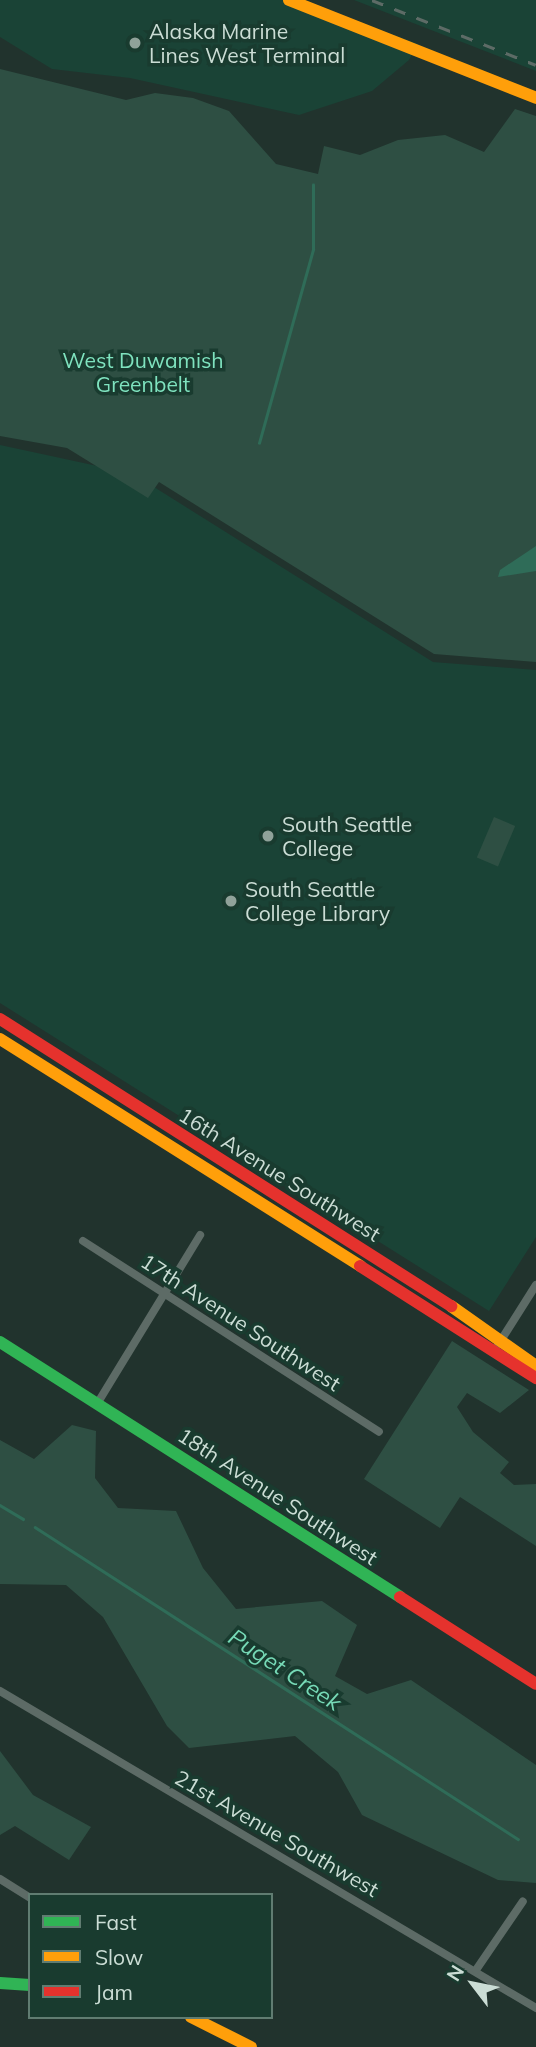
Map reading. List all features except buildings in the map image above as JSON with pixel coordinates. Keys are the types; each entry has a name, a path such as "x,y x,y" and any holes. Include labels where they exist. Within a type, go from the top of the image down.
{"street":[{"path":"289,0 536,98"},
{"name":"16th Avenue Southwest","path":"0,1019 497,1346 536,1378"},
{"name":"16th Avenue Southwest","path":"0,1039 497,1346 536,1366"},
{"path":"97,1404 200,1235"},
{"name":"17th Avenue Southwest","path":"83,1241 379,1432"},
{"path":"497,1346 536,1285"},
{"name":"18th Avenue Southwest","path":"0,1342 536,1684"},
{"name":"21st Avenue Southwest","path":"0,1691 476,1970 536,2008"},
{"path":"0,1879 28,1898"},
{"path":"476,1970 523,1901"},
{"path":"0,1983 28,1985"},
{"path":"195,2019 251,2047"}],"shaded area":[{"path":"0,0 299,0 418,44 409,60 372,91 299,115 130,78 52,69 0,37"},
{"path":"354,0 536,0 536,71"},
{"name":"South Seattle College","path":"0,445 116,470 154,487 433,662 536,670 536,1237 489,1311 0,1003"},
{"path":"536,546 536,571 498,577 500,570"}],"green space":[{"name":"West Duwamish Greenbelt","path":"0,69 126,100 155,93 193,98 229,111 276,164 318,174 324,146 360,155 398,140 445,135 484,152 515,109 536,116 536,662 434,654 159,482 148,498 67,448 0,436"},
{"path":"494,817 515,826 498,866 477,858"},
{"path":"452,1341 529,1390 500,1413 467,1393 457,1407 473,1432 509,1462 500,1473 514,1485 536,1484 536,1546 460,1497 440,1528 364,1479"},
{"path":"72,1425 96,1431 95,1478 118,1508 176,1511 203,1568 236,1609 322,1601 357,1625 335,1676 367,1694 411,1680 536,1765 536,1883 498,1880 362,1815 338,1772 295,1736 189,1748 167,1726 103,1617 66,1585 0,1584 0,1440 34,1459"},
{"path":"0,1751 33,1795 91,1827 69,1860 15,1826 0,1835"}],"waterway":[{"path":"259,443 313,249 313,185"},
{"name":"Puget Creek","path":"0,1505 23,1519"},
{"name":"Puget Creek","path":"35,1527 518,1839"}],"railway":[{"path":"372,0 536,65"}],"traffic: fast":[{"path":"0,1342 400,1597"},
{"path":"0,1983 28,1985"}],"traffic: slow":[{"path":"289,0 536,98"},
{"path":"0,1039 360,1266"},
{"path":"451,1306 536,1366"},
{"path":"195,2019 251,2047"}],"traffic: jam":[{"path":"0,1019 451,1306"},
{"path":"360,1266 536,1378"},
{"path":"400,1597 536,1684"}],"place":[{"name":"Alaska Marine Lines West Terminal","path":"135,43"},
{"name":"South Seattle College","path":"268,836"},
{"name":"South Seattle College Library","path":"231,901"}]}
